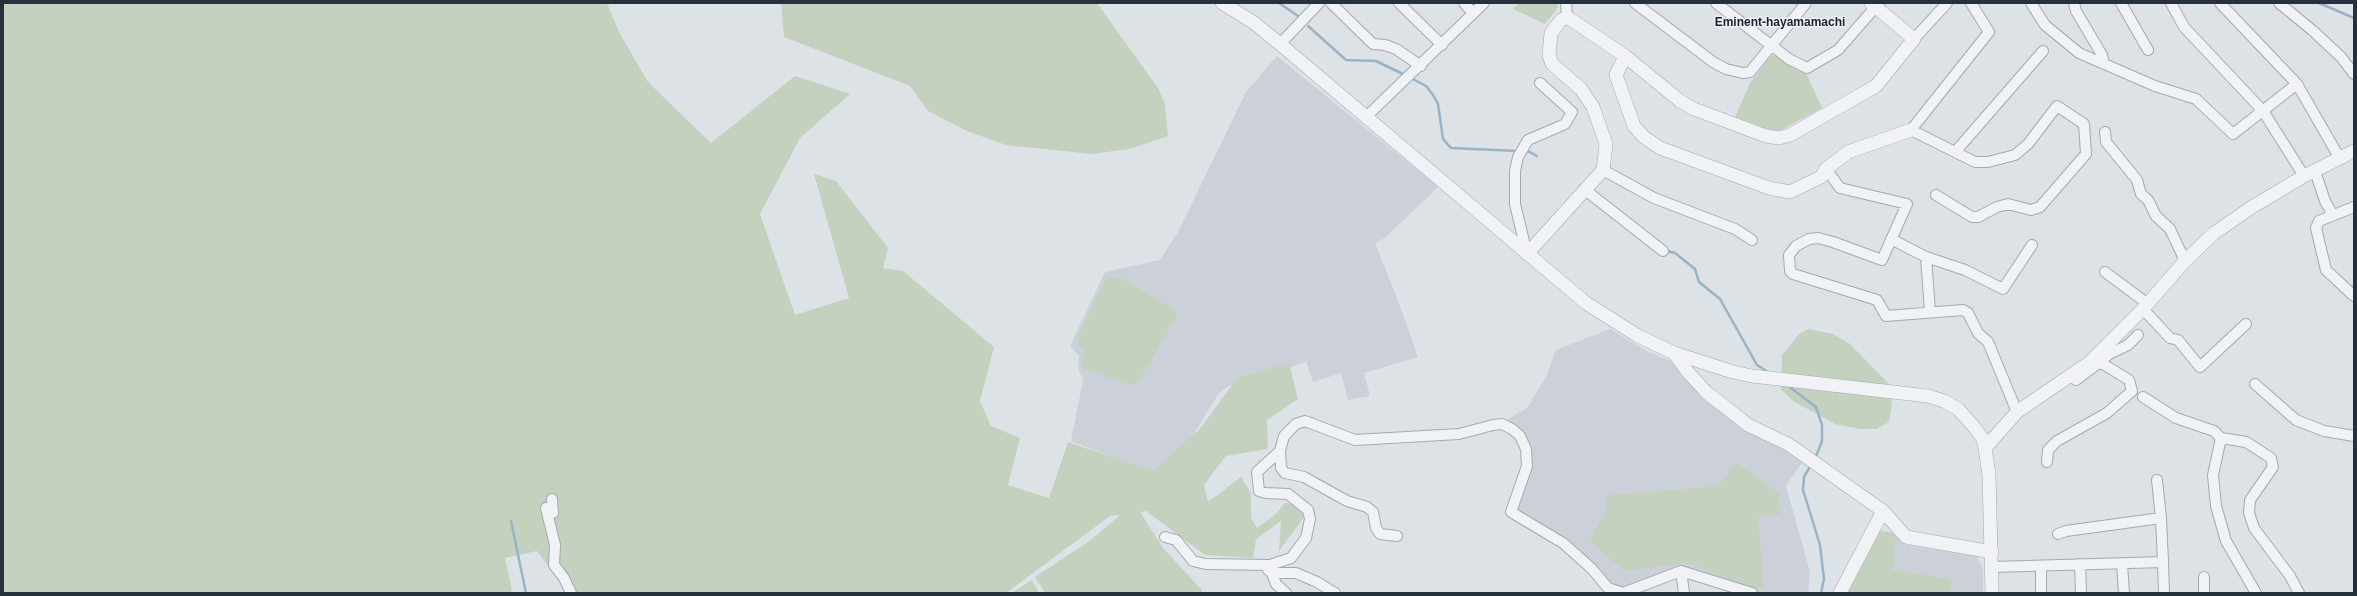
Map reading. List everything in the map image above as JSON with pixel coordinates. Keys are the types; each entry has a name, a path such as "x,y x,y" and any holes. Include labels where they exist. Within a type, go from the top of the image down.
{"street":[{"path":"1222,3 1253,22 1280,44 1527,254 1586,302 1638,336 1674,353 1733,372 1767,378 1809,381 1928,396 1944,401 1958,409 1983,439 1985,448 1989,475 1992,593"},
{"path":"1280,44 1319,3"},
{"path":"1331,3 1373,44 1385,45 1396,49 1418,69"},
{"path":"1399,3 1442,45"},
{"path":"1464,3 1473,13"},
{"path":"1366,117 1418,69 1484,3"},
{"path":"1566,3 1567,16"},
{"path":"1635,3 1707,58 1726,69 1743,73 1750,72 1772,46 1802,4"},
{"path":"1716,3 1789,59 1807,68 1838,50 1875,4 1914,39"},
{"path":"1567,16 1625,56 1694,109 1766,136 1778,138 1790,135 1876,86 1914,39 1947,3"},
{"path":"1625,56 1616,75 1634,126 1644,137 1660,148 1769,188 1790,192 1821,177 1826,169 1848,152 1911,130 1989,32 1971,3"},
{"path":"2031,3 2045,25 2079,53 2155,86 2196,99 2233,134 2297,84"},
{"path":"2074,3 2076,11 2102,55 2104,64"},
{"path":"2121,3 2148,50"},
{"path":"2171,3 2184,27 2263,111 2309,174 2333,215"},
{"path":"2220,3 2297,84 2339,157"},
{"path":"2279,3 2312,30 2341,57 2354,74"},
{"path":"1527,254 1584,189 1603,170 1606,144 1593,107 1581,89 1552,64 1549,55 1551,33 1561,20 1567,16"},
{"path":"1956,151 2042,50"},
{"path":"1527,254 1516,204 1515,171 1518,157 1524,146 1533,137 1564,124 1572,112 1540,83"},
{"path":"1911,130 1956,151 1974,162 1988,162 2015,155 2028,144 2059,102 2084,124 2086,154 2040,207 2031,210 2008,204 1997,207 1978,217 1972,217 1936,195"},
{"path":"2104,132 2106,142 2137,180 2141,194 2148,200 2156,216 2170,229 2184,261"},
{"path":"1985,448 2004,424 2017,412 2090,362 2146,307 2184,261 2213,234 2252,207 2339,157 2354,151"},
{"path":"1826,169 1840,188 1907,204 1882,260 1833,242 1818,238 1809,239 1792,251 1789,255 1790,271 1800,278 1877,300 1886,316 1963,310 1968,313 1978,333 1988,342 2017,412"},
{"path":"1603,170 1654,198 1735,229 1752,240"},
{"path":"1584,189 1663,251"},
{"path":"2353,211 2333,215 2319,221 2316,228 2326,270 2354,296"},
{"path":"1891,239 1926,257 1965,270 2003,289 2032,245"},
{"path":"1926,257 1930,312"},
{"path":"2104,272 2146,307 2170,338 2178,340 2200,367 2246,324"},
{"path":"2070,376 2076,380 2108,354 2128,345 2138,335"},
{"path":"1674,353 1687,371 1707,393 1733,414 1748,425 1788,444 1883,511 1906,537 1992,552"},
{"path":"2047,462 2048,450 2057,441 2107,413 2132,391 2129,380 2100,362"},
{"path":"2255,384 2296,420 2324,431 2354,436"},
{"path":"2142,397 2176,418 2214,431 2221,438 2246,442 2271,458 2273,467 2250,500 2249,514 2254,528 2290,576 2299,593"},
{"path":"1397,536 1380,534 1376,528 1373,512 1367,507 1347,501 1304,477 1285,473 1280,468 1280,451 1284,436 1296,424 1305,421 1355,440 1459,434 1493,424 1502,424 1512,429 1520,436 1526,449 1527,466 1511,512 1563,542 1592,569 1608,588 1623,593 1681,571 1752,593"},
{"path":"2221,438 2213,475 2216,506 2226,541 2256,593"},
{"path":"1165,537 1176,540 1193,561 1270,565 1291,558 1306,538 1310,519 1308,510 1288,494 1266,493 1259,490 1257,484 1257,472 1280,451"},
{"path":"2157,480 2161,518 2164,593"},
{"path":"552,499 553,513 546,508 555,545 554,565 571,593"},
{"path":"1840,593 1883,511"},
{"path":"2058,534 2066,531 2161,518"},
{"path":"1992,567 2041,567 2080,564 2163,562"},
{"path":"1260,564 1272,573 1276,584 1286,593"},
{"path":"2080,564 2081,593"},
{"path":"2122,564 2124,593"},
{"path":"2041,567 2041,593"},
{"path":"1681,571 1684,593"},
{"path":"1272,573 1296,573 1317,582 1335,593"},
{"path":"2204,577 2204,593"}],"shaded area":[{"path":"1277,56 1438,187 1385,238 1375,243 1418,357 1364,373 1370,396 1348,400 1341,373 1313,382 1306,361 1248,386 1234,383 1219,393 1185,448 1155,474 1071,441 1083,380 1078,368 1079,356 1070,346 1105,272 1160,260 1178,232 1246,92"},
{"path":"1610,329 1648,352 1673,362 1803,461 1786,486 1810,572 1808,593 1758,593 1680,568 1623,588 1608,581 1518,512 1516,504 1531,460 1520,434 1506,420 1527,408 1546,377 1556,350"},
{"path":"1892,532 1906,545 1976,556 1983,569 1983,593 1843,593 1875,535"}],"green space":[{"path":"3,3 607,3 620,34 648,82 711,143 795,76 850,94 800,138 760,214 795,315 849,298 814,174 836,181 888,248 883,268 903,271 994,347 980,401 991,426 1020,438 1008,485 1049,498 1068,442 1152,471 1199,430 1237,378 1289,363 1298,399 1267,420 1268,449 1226,456 1204,485 1208,502 1241,477 1251,493 1251,518 1257,528 1275,515 1285,503 1298,505 1304,517 1279,551 1281,521 1256,539 1253,558 1205,555 1146,511 1140,512 1163,548 1202,590 1201,593 1045,593 1035,577 1091,540 1120,515 1110,516 1006,593 568,593 537,551 505,558 512,590 510,593 3,593"},
{"path":"781,3 1097,3 1158,88 1165,104 1168,136 1130,149 1091,154 1006,145 967,131 928,111 910,86 784,37"},
{"path":"1519,3 1558,3 1557,9 1545,24 1513,9"},
{"path":"1776,55 1797,70 1805,71 1822,108 1781,130 1773,131 1735,117 1750,83 1771,56"},
{"path":"1119,277 1173,309 1177,316 1138,382 1130,385 1081,368 1084,352 1076,341 1106,279"},
{"path":"1809,329 1833,334 1850,344 1888,383 1892,403 1889,422 1876,429 1860,429 1835,424 1793,401 1781,389 1782,355 1799,334"},
{"path":"1735,462 1779,493 1780,514 1758,517 1764,589 1743,585 1689,563 1624,571 1590,541 1607,509 1607,495 1710,487 1722,482"},
{"path":"1878,531 1890,532 1896,538 1892,570 1951,579 1951,593 1848,593 1848,586"},
{"path":"1032,580 1039,593 1012,593"}],"waterway":[{"path":"1279,3 1298,16"},
{"path":"2319,3 2354,18"},
{"path":"1308,26 1346,60 1376,61 1405,75"},
{"path":"1411,78 1426,86 1433,95 1438,104 1443,139 1451,148 1518,151"},
{"path":"1525,151 1537,156"},
{"path":"1667,251 1675,253 1695,269 1699,282 1720,299 1757,365 1768,372"},
{"path":"1787,385 1816,407 1822,425 1822,441 1815,459"},
{"path":"1811,465 1804,477 1803,490 1820,545 1824,579 1821,593"},
{"path":"511,521 526,593"}],"district":[{"name":"Eminent-hayamamachi","path":"1780,23"}]}
